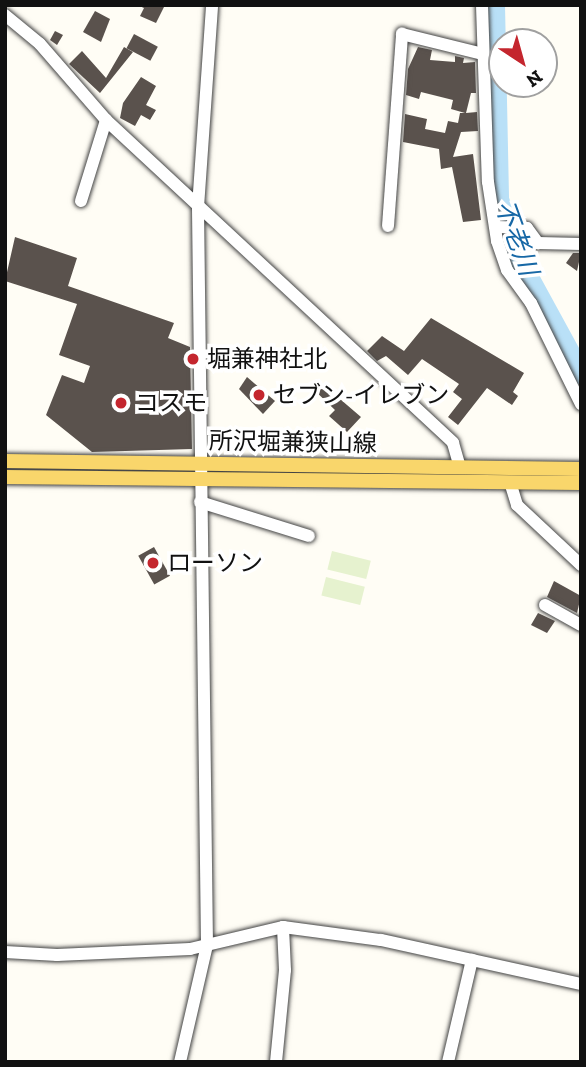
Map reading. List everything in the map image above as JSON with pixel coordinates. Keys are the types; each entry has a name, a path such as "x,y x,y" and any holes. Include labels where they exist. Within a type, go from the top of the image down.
{"main road":[{"name":"所沢堀兼狭山線","path":"5,461 581,469"},
{"name":"所沢堀兼狭山線","path":"5,477 581,483"}],"street":[{"path":"180,1062 207,945 198,207 212,5"},
{"path":"482,5 488,182 507,270 531,303 581,404"},
{"path":"5,15 40,44 106,120 453,443 460,467"},
{"path":"388,226 402,34 483,54"},
{"path":"80,201 106,120"},
{"path":"497,227 527,228 538,243 581,244"},
{"path":"510,482 517,505 581,565"},
{"path":"200,502 309,536"},
{"path":"545,604 581,625"},
{"path":"276,1062 285,970 283,927"},
{"path":"5,952 57,955 207,945 283,927 381,940 581,984"},
{"path":"449,1062 472,960"}],"green space":[{"path":"332,551 371,561 366,579 327,569"},
{"path":"326,577 365,587 360,605 321,595"}],"building":[{"path":"137,5 165,5 156,23 140,16 144,8"},
{"path":"95,11 110,19 101,42 83,32"},
{"path":"55,31 63,35 57,45 50,40"},
{"path":"134,34 158,47 150,61 126,48"},
{"path":"124,47 133,52 100,93 69,64 82,51 106,78"},
{"path":"418,47 432,50 430,60 455,62 455,56 464,58 463,63 475,62 476,93 471,93 466,113 477,112 478,131 461,132 453,157 473,154 481,220 463,222 452,167 441,169 439,149 403,142 405,114 427,119 425,129 445,133 448,121 458,123 460,113 465,113 451,109 453,100 421,92 419,99 406,95 408,69"},
{"path":"141,77 156,86 146,105 156,110 150,120 141,115 135,126 120,118 123,103"},
{"path":"15,237 77,258 68,286 174,323 168,338 190,347 192,449 92,452 46,415 62,375 84,383 90,366 59,355 77,304 5,281"},
{"path":"573,253 581,253 577,271 566,263"},
{"path":"431,318 524,373 513,392 518,396 512,405 487,388 458,425 448,417 462,399 453,392 459,384 422,359 408,375 386,356 377,361 367,351 382,336 404,351"},
{"path":"225,347 234,357 217,371 209,362"},
{"path":"247,377 275,401 263,414 239,389"},
{"path":"319,381 361,417 347,432 329,416 335,410 312,388"},
{"name":"ローソン","path":"154,547 170,576 154,585 138,556"},
{"path":"554,581 581,596 577,613 547,597"},
{"path":"538,613 555,621 547,633 531,625"}],"waterway":[{"name":"不老川","path":"494,5 498,199 521,264 581,374"}],"place":[{"name":"堀兼神社北","path":"193,359"},
{"name":"セブン-イレブン","path":"259,395"},
{"name":"コスモ","path":"121,403"},
{"name":"ローソン","path":"153,563"}]}
